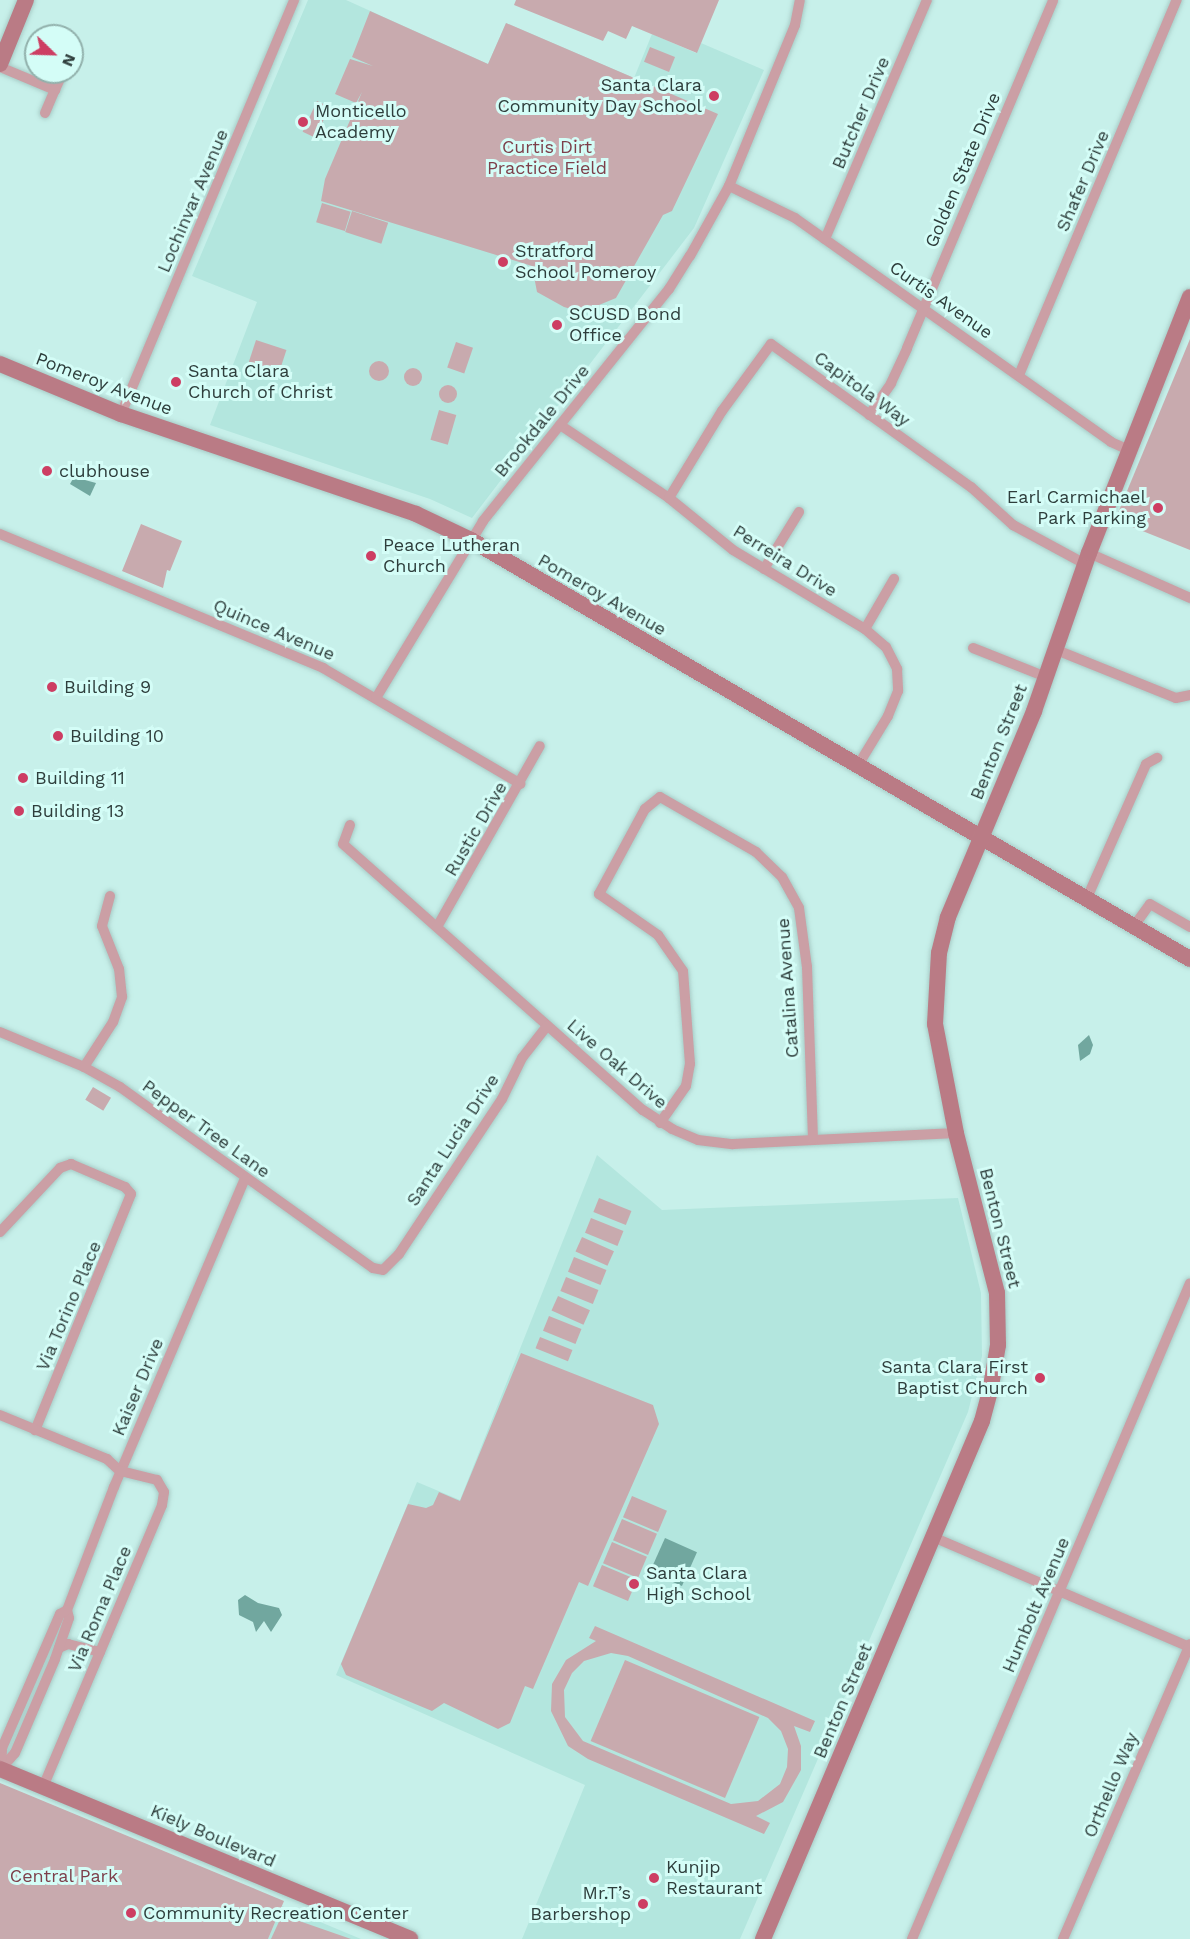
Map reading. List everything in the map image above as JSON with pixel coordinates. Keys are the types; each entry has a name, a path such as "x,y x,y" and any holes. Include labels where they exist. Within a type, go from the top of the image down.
{"main road":[{"path":"0,65 26,0"},
{"name":"Benton Street","path":"763,1939 982,1421 995,1368 999,1320 993,1270 956,1133 935,1024 934,1001 946,926 1046,677 1087,559 1190,297"},
{"name":"Pomeroy Avenue","path":"0,364 121,414 417,514 471,540 1190,959"},
{"name":"Kiely Boulevard","path":"1,1769 410,1939"}],"street":[{"name":"Lochinvar Avenue","path":"121,414 294,0"},
{"name":"Brookdale Drive","path":"376,698 471,540 669,289 729,186 795,25 800,0"},
{"name":"Butcher Drive","path":"825,239 927,0"},
{"name":"Golden State Drive","path":"869,415 891,383 1053,0"},
{"name":"Shafer Drive","path":"1018,375 1177,0"},
{"path":"0,65 55,90"},
{"path":"45,112 58,84"},
{"name":"Curtis Avenue","path":"729,186 766,201 825,239 1111,442 1129,450"},
{"name":"Capitola Way","path":"669,498 722,411 771,344 971,487 1013,525 1087,559"},
{"name":"Perreira Drive","path":"560,425 669,498 733,550 865,629 886,648 897,669 898,691 888,716 857,767"},
{"path":"764,569 799,512"},
{"name":"Quince Avenue","path":"0,534 323,668 521,784"},
{"path":"1087,559 1190,598"},
{"path":"865,629 894,579"},
{"path":"973,648 1046,677"},
{"path":"1054,649 1176,698 1190,695"},
{"name":"Rustic Drive","path":"437,927 521,784 540,746"},
{"path":"1087,898 1146,764 1157,758"},
{"name":"Catalina Avenue","path":"660,1124 686,1086 690,1064 688,995 682,971 658,935 599,894 645,809 660,797 756,852 782,877 799,908 807,967 813,1139"},
{"name":"Live Oak Drive","path":"350,825 343,844 660,1124 716,1144 956,1133"},
{"path":"84,1067 113,1022 122,997 119,969 102,926 111,896"},
{"path":"1134,926 1150,904 1190,927"},
{"name":"Santa Lucia Drive","path":"383,1270 399,1254 502,1099 522,1058 547,1026"},
{"name":"Pepper Tree Lane","path":"0,1032 84,1067 120,1086 245,1179 373,1268 383,1270"},
{"name":"Via Torino Place","path":"0,1232 60,1168 70,1164 125,1187 131,1194 35,1430"},
{"name":"Kaiser Drive","path":"1,1769 15,1753 59,1648 69,1618 67,1610 120,1471 245,1179"},
{"name":"Humbolt Avenue","path":"912,1939 1190,1283"},
{"path":"0,1414 107,1459 120,1471"},
{"name":"Via Roma Place","path":"43,1787 164,1492 157,1480 120,1471"},
{"path":"933,1537 1190,1646"},
{"name":"Kaiser Drive","path":"1,1769 2,1748 60,1614 67,1610"},
{"path":"49,1638 76,1638 86,1646 100,1652"},
{"path":"59,1648 68,1644 86,1646"},
{"name":"Orthello Way","path":"1063,1939 1190,1646"}],"shaded area":[{"name":"Stratford School Pomeroy","path":"308,0 346,0 488,64 506,23 634,78 652,34 696,53 701,43 764,70 694,228 472,518 430,499 210,425 257,302 192,276"},
{"path":"74,477 96,483 90,496 70,484"},
{"path":"1089,1035 1093,1045 1090,1054 1080,1061 1078,1045"},
{"name":"Santa Clara High School","path":"597,1155 662,1210 958,1198 981,1293 982,1356 968,1412 740,1939 522,1939 585,1785 336,1675 417,1482 460,1500"},
{"path":"665,1538 697,1552 682,1586 650,1572"},
{"path":"245,1595 258,1603 279,1608 282,1615 271,1632 264,1621 256,1632 253,1622 239,1615 238,1600"},
{"path":"282,1906 361,1939 268,1939"}],"green space":[{"path":"516,0 719,0 697,53 632,26 626,39 608,31 603,41 514,5"},
{"name":"Curtis Dirt Practice Field","path":"370,11 488,64 506,23 718,114 672,211 663,215 616,298 582,312 564,307 537,292 532,266 321,201 325,179 362,92 356,103 335,94 350,59 373,66 352,57"},
{"path":"650,47 675,57 669,72 644,62"},
{"path":"317,101 330,107 315,138 303,132"},
{"path":"322,203 351,212 345,231 316,222"},
{"path":"352,211 388,223 381,244 345,232"},
{"path":"1190,339 1190,550 1115,520"},
{"path":"256,340 286,350 279,372 249,362"},
{"path":"456,342 473,348 464,373 447,368"},
{"path":"379,361 386,364 389,371 386,378 379,381 372,378 369,371 372,364"},
{"path":"409,368 417,368 422,373 420,384 409,386 404,381 404,373"},
{"path":"448,385 454,388 457,394 454,400 448,403 442,400 439,394 442,388"},
{"path":"439,410 456,415 448,445 430,440"},
{"path":"141,524 182,541 170,571 167,570 163,588 122,571"},
{"path":"93,1087 111,1098 103,1111 85,1100"},
{"path":"599,1198 631,1211 626,1225 593,1212"},
{"path":"591,1218 623,1231 617,1246 585,1233"},
{"path":"582,1237 614,1251 607,1266 575,1252"},
{"path":"574,1257 606,1270 600,1285 568,1272"},
{"path":"566,1277 598,1290 593,1304 560,1291"},
{"path":"558,1296 590,1310 583,1325 551,1311"},
{"path":"549,1316 581,1329 575,1344 543,1331"},
{"path":"540,1337 572,1350 568,1361 536,1348"},
{"path":"521,1353 653,1405 659,1424 588,1586 579,1582 533,1689 525,1686 510,1723 498,1729 444,1703 432,1711 346,1675 341,1664 408,1504 426,1508 433,1505 439,1492 460,1501"},
{"path":"632,1496 667,1511 658,1532 623,1517"},
{"path":"622,1519 657,1534 648,1555 613,1540"},
{"path":"612,1542 647,1557 638,1578 603,1563"},
{"path":"602,1565 637,1580 628,1601 593,1586"},
{"path":"595,1626 815,1721 810,1732 794,1726 801,1746 801,1770 783,1802 756,1816 770,1823 764,1834 588,1759 568,1746 551,1711 552,1684 566,1660 596,1641 589,1638","holes":["611,1653 628,1656 768,1718 781,1731 788,1749 787,1767 780,1784 758,1801 731,1804 583,1741 565,1717 564,1690 572,1673 584,1661"]},
{"path":"625,1660 759,1717 725,1798 591,1741"},
{"name":"Central Park","path":"0,1783 284,1901 268,1939 0,1939"},
{"path":"282,1915 351,1939 271,1939"}],"place":[{"name":"Santa Clara Community Day School","path":"714,96"},
{"name":"Monticello Academy","path":"303,122"},
{"name":"Stratford School Pomeroy","path":"503,262"},
{"name":"SCUSD Bond Office","path":"557,325"},
{"name":"Santa Clara Church of Christ","path":"176,382"},
{"name":"clubhouse","path":"47,471"},
{"name":"Earl Carmichael Park Parking","path":"1158,508"},
{"name":"Peace Lutheran Church","path":"371,556"},
{"name":"Building 9","path":"52,687"},
{"name":"Building 10","path":"58,736"},
{"name":"Building 11","path":"23,778"},
{"name":"Building 13","path":"19,811"},
{"name":"Santa Clara First Baptist Church","path":"1040,1378"},
{"name":"Santa Clara High School","path":"634,1584"},
{"name":"Kunjip Restaurant","path":"654,1878"},
{"name":"Mr.T’s Barbershop","path":"643,1904"},
{"name":"Community Recreation Center","path":"131,1913"}]}
